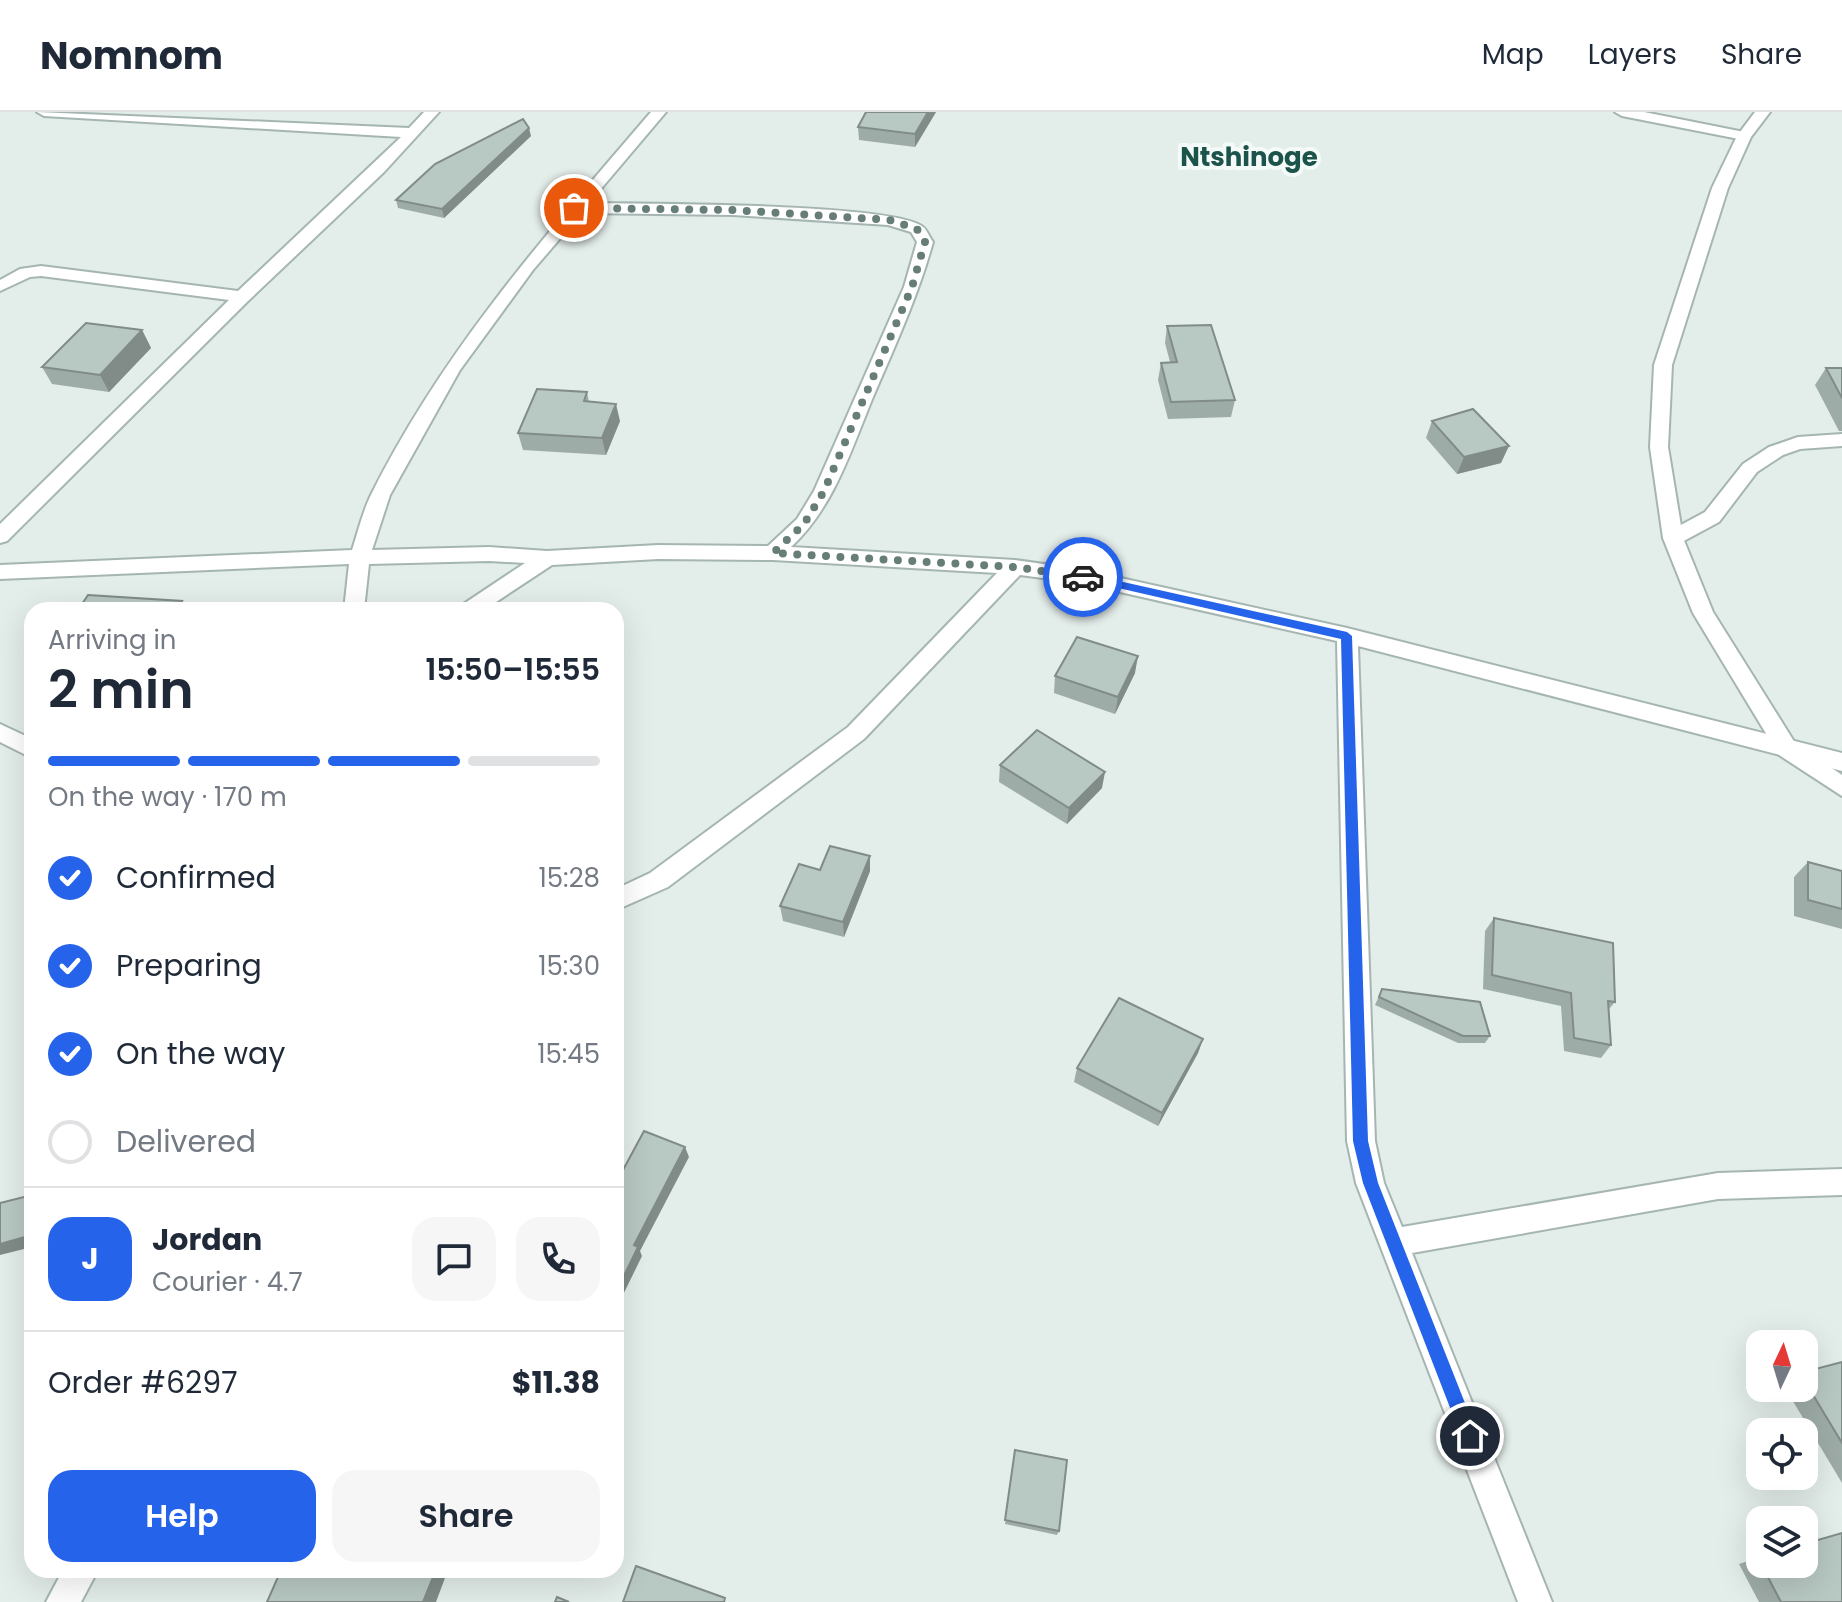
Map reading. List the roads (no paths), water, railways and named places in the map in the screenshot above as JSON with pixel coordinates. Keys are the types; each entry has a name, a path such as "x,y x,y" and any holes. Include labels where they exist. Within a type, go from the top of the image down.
{"street":[{"path":"44,112 183,123 414,133"},
{"path":"0,536 432,112"},
{"path":"355,602 360,557 380,495 452,369 472,338 574,208 659,112"},
{"path":"1622,112 1744,136"},
{"path":"1763,112 1744,136 1720,188 1663,365 1659,447 1673,538 1703,613 1787,749 1842,787"},
{"path":"574,208 733,210 890,220 917,229 925,242 912,287 824,491 804,524 773,553"},
{"path":"0,286 26,273 41,271 242,297"},
{"path":"1673,538 1712,517 1750,468 1776,451 1798,443 1842,440"},
{"path":"0,572 360,557 489,554 547,558 658,552 773,553 1015,567 1080,576 1347,636 1842,762"},
{"path":"481,602 547,558"},
{"path":"624,896 659,880 856,733 1015,567"},
{"path":"1347,636 1361,1141 1370,1183 1535,1602"},
{"path":"0,732 24,745"},
{"path":"1394,1242 1718,1186 1842,1182"},
{"path":"63,1602 76,1578"}],"district":[{"name":"Ntshinoge","path":"1249,157"}]}
